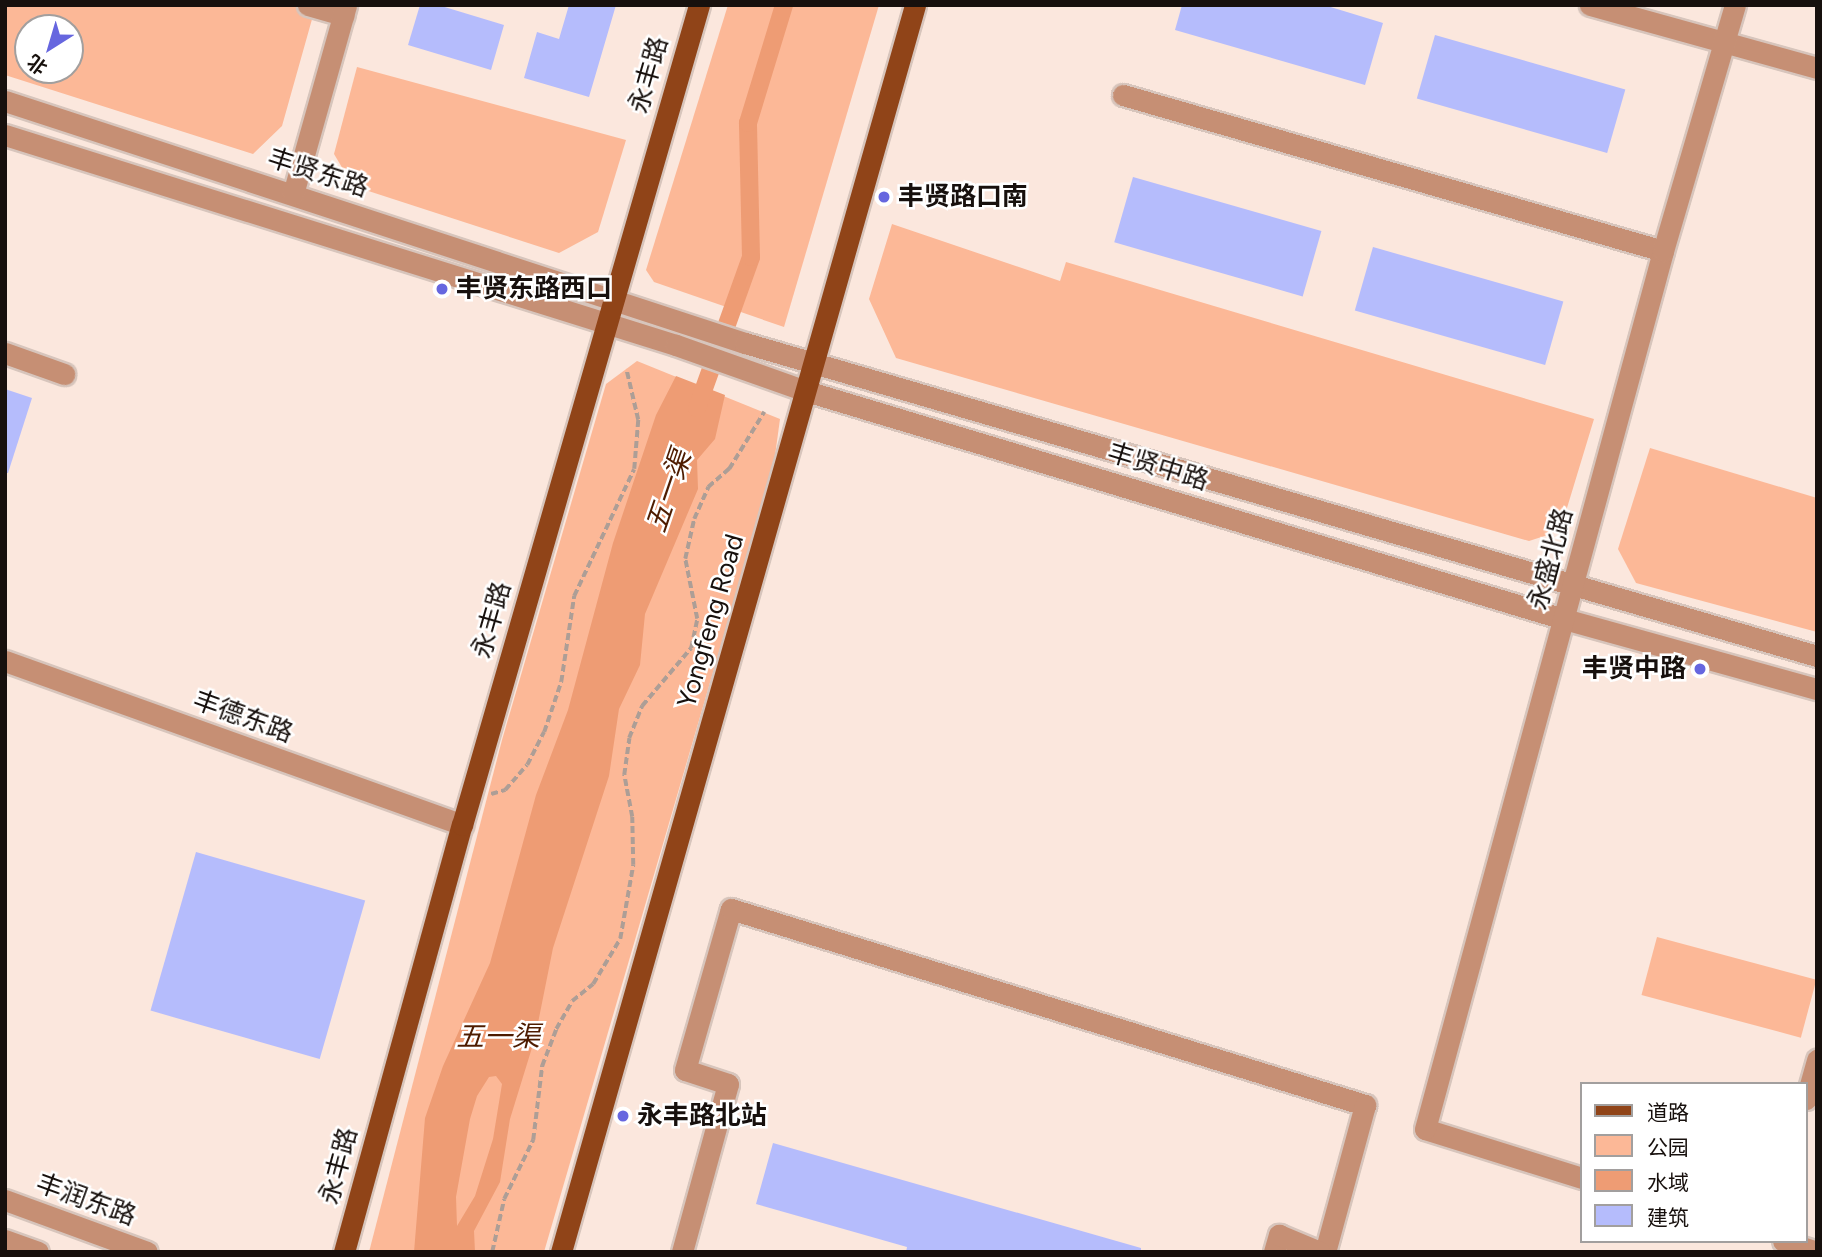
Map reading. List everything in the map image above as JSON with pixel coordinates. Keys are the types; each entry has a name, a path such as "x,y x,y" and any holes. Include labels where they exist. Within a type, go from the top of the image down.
{"main road":[{"name":"永丰路","path":"344,1252 462,825 699,5"},
{"name":"Yongfeng Road","path":"561,1252 915,5"}],"street":[{"path":"293,194 345,10 308,5"},
{"path":"1590,5 1817,68"},
{"name":"永盛北路","path":"1580,1177 1425,1129 1663,251 1735,5"},
{"path":"1123,96 1663,251"},
{"name":"丰贤东路","path":"5,101 681,321"},
{"path":"5,135 606,323"},
{"name":"丰贤中路","path":"681,321 814,363 1573,587 1817,656"},
{"name":"丰贤中路","path":"606,323 806,391 1564,619 1817,690"},
{"path":"5,353 64,374"},
{"name":"丰德东路","path":"5,661 462,825"},
{"path":"682,1252 728,1084 685,1070 731,909 1365,1105 1322,1252 1279,1235 1274,1252"},
{"path":"1808,1092 1817,1060"},
{"name":"丰润东路","path":"5,1200 147,1252"},
{"path":"5,1240 38,1252"},
{"path":"1789,1243 1816,1252"}],"path":[{"path":"491,794 505,790 512,782 544,732 561,682 574,596 634,469 638,420 626,369"},
{"path":"492,1252 504,1199 533,1140 542,1066 556,1029 572,1001 593,984 620,939 634,865 632,817 624,775 629,738 642,706 691,648 697,619 685,559 694,519 708,487 729,469 764,411"}],"green space":[{"path":"5,5 316,5 282,126 253,154 33,84 84,84 84,14 14,14 14,78 5,75"},
{"path":"728,5 879,5 784,327 654,282 646,270"},
{"path":"357,67 626,140 598,232 559,253 353,186 334,154"},
{"path":"892,224 1060,281 1066,262 1594,419 1560,531 1529,541 896,358 869,299"},
{"path":"637,361 780,419 774,463 544,1252 369,1252 502,740 606,384"},
{"path":"1650,448 1817,498 1817,632 1636,583 1618,549"},
{"path":"1657,937 1816,980 1801,1038 1641,995"}],"water":[{"name":"五一渠","path":"676,376 725,395 715,439 697,460 698,489 645,614 640,665 619,709 609,776 553,948 535,1038 510,1119 500,1182 474,1231 475,1252 414,1252 425,1118 443,1066 490,963 536,795 568,710 613,543 656,415","holes":["496,1076 502,1084 493,1139 475,1196 457,1226 456,1197 470,1119 477,1096 489,1077"]}],"building":[{"path":"420,5 438,5 504,25 491,70 408,45"},
{"path":"569,5 616,5 589,97 524,78 537,32 559,39"},
{"path":"1182,5 1324,5 1383,23 1365,85 1175,30"},
{"path":"1435,35 1625,90 1607,153 1417,98"},
{"path":"1133,177 1321,231 1303,296 1114,242"},
{"path":"1373,247 1563,302 1545,365 1355,310"},
{"path":"5,389 32,398 8,473 5,473"},
{"path":"196,852 365,901 320,1059 151,1011"},
{"path":"773,1143 1141,1248 1141,1252 906,1252 907,1247 756,1204"}],"waterway":[{"name":"五一渠","path":"697,408 751,257 748,123 784,5"}],"place":[{"name":"丰贤路口南","path":"884,197"},
{"name":"丰贤东路西口","path":"442,289"},
{"name":"丰贤中路","path":"1700,669"},
{"name":"永丰路北站","path":"623,1116"}]}
